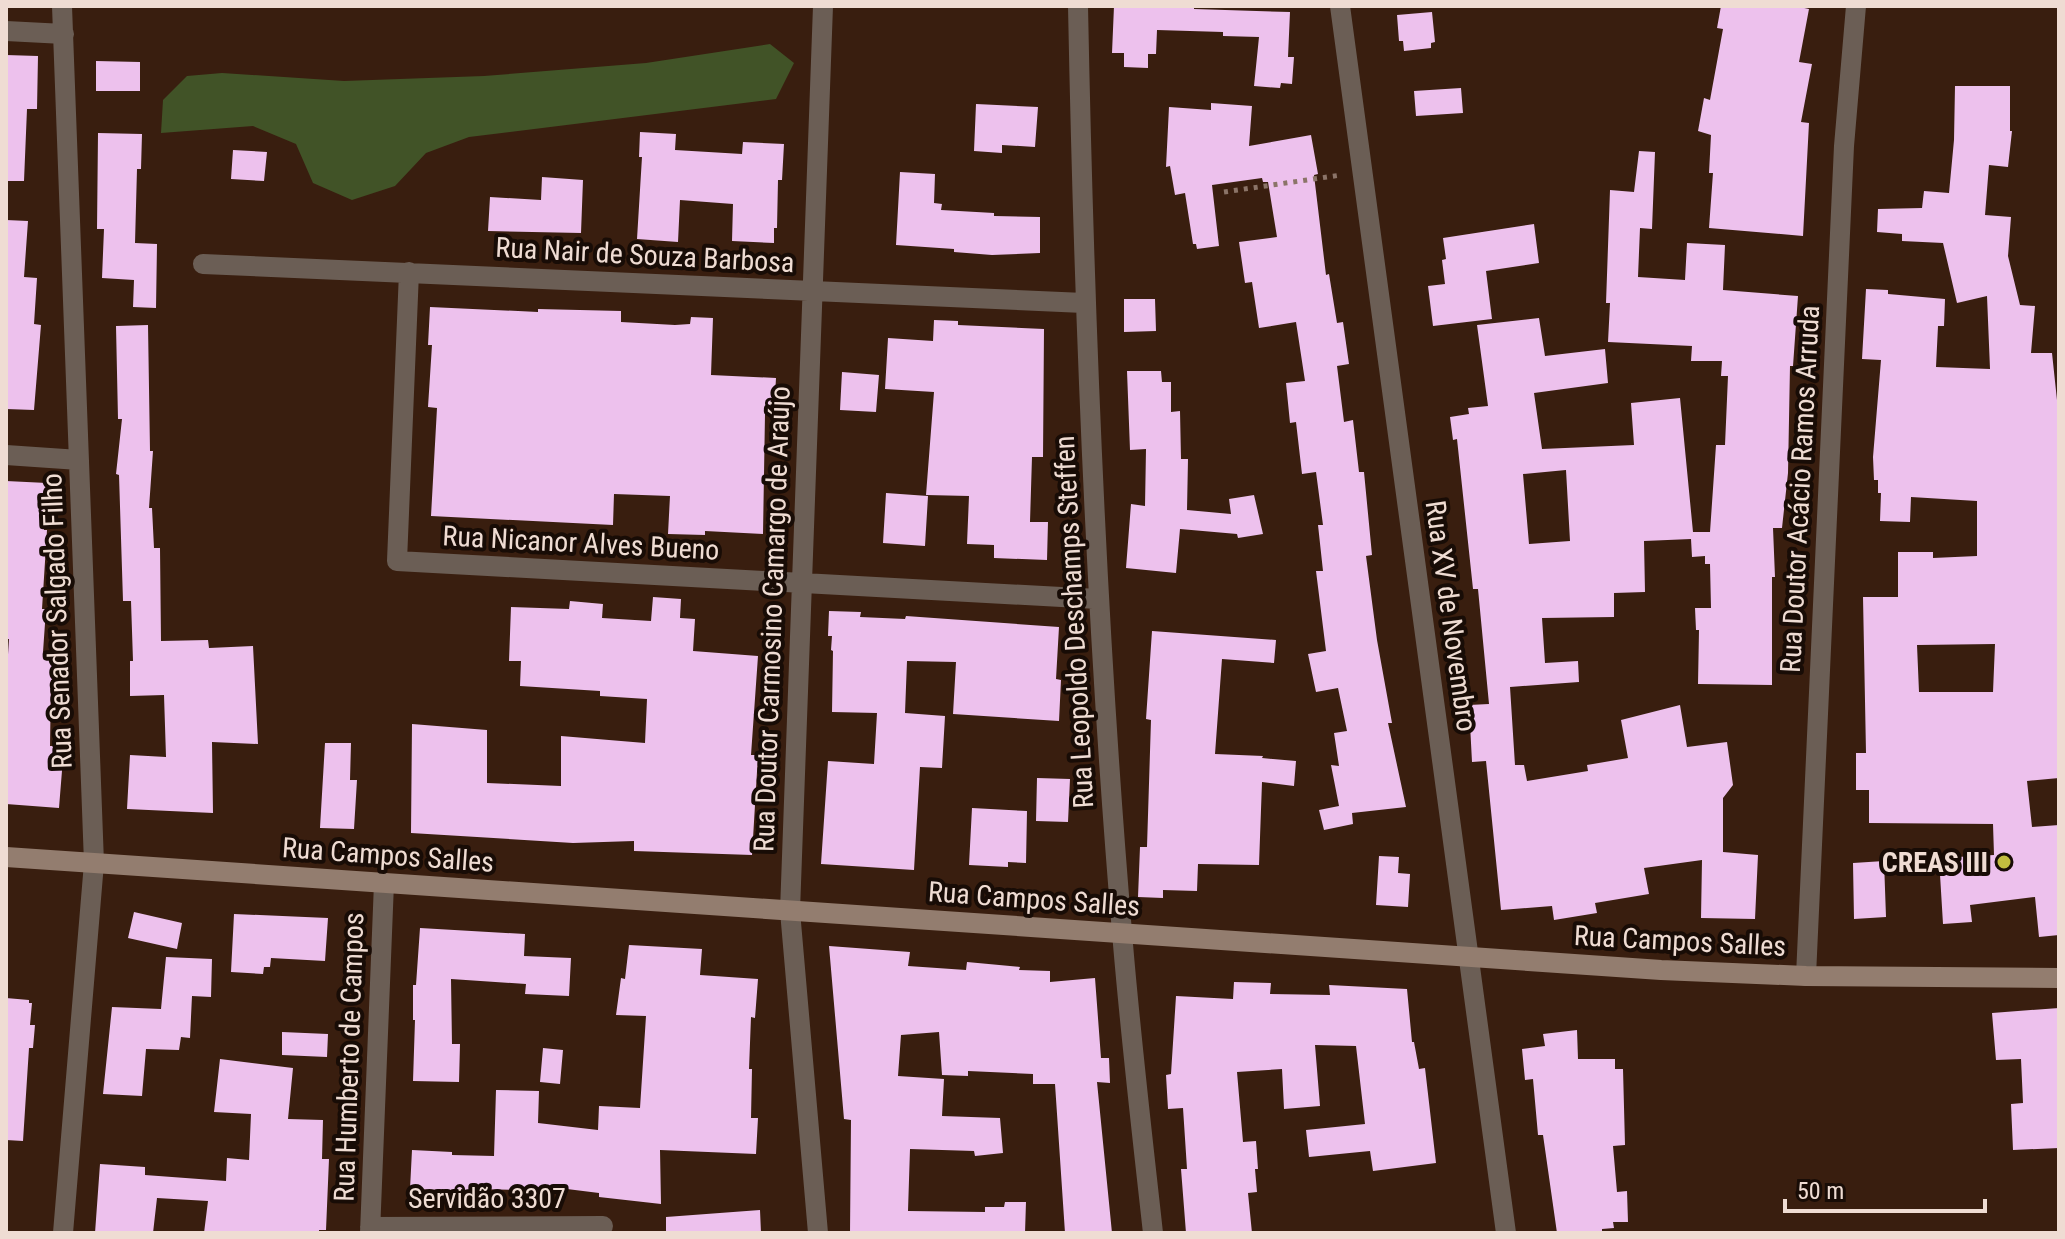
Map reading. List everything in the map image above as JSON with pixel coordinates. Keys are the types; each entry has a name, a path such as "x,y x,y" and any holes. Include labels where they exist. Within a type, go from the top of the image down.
{"main road":[{"name":"Rua Campos Salles","path":"6,857 1661,970 1806,976 2059,978"}],"street":[{"name":"Rua Senador Salgado Filho","path":"62,6 94,863 63,1233"},
{"name":"Rua Doutor Carmosino Camargo de Araújo","path":"818,1233 790,911 823,6"},
{"name":"Rua Leopoldo Deschamps Steffen","path":"1078,6 1084,303 1098,599 1122,933 1153,1233"},
{"name":"Rua XV de Novembro","path":"1340,6 1506,1233"},
{"name":"Rua Doutor Acácio Ramos Arruda","path":"1806,976 1844,146 1856,6"},
{"path":"6,31 64,34"},
{"name":"Rua Nair de Souza Barbosa","path":"203,264 1084,303"},
{"name":"Rua Nicanor Alves Bueno","path":"409,272 397,561 1098,599"},
{"path":"6,455 79,460"},
{"name":"Rua Humberto de Campos","path":"370,1230 384,883"},
{"name":"Servidão 3307","path":"370,1230 603,1226"}],"path":[{"path":"1224,192 1362,172"}],"green space":[{"path":"770,44 794,63 776,99 469,137 426,153 395,186 352,200 313,183 296,144 253,126 161,133 163,100 187,76 222,73 344,81 484,76 646,63"}],"building":[{"path":"1114,6 1194,6 1194,9 1290,12 1288,57 1294,57 1292,84 1281,83 1280,88 1254,86 1259,37 1223,36 1223,32 1157,30 1156,54 1148,54 1148,68 1124,67 1124,53 1112,53"},
{"path":"1721,6 1795,6 1809,9 1799,62 1812,64 1801,122 1809,123 1803,236 1709,228 1713,173 1709,173 1711,135 1698,131 1704,98 1710,100 1723,29 1717,28"},
{"path":"1432,12 1435,42 1431,43 1431,48 1404,51 1403,41 1399,41 1397,15"},
{"path":"6,55 38,56 37,109 27,109 24,181 6,181"},
{"path":"96,61 140,62 140,91 96,91"},
{"path":"1955,86 2010,86 2012,131 2008,167 1989,165 1985,215 2011,217 2008,256 2020,305 2035,306 2031,353 2052,353 2059,419 2059,778 2027,781 2032,827 2059,825 2059,935 2039,937 2035,897 1970,905 1972,922 1943,924 1939,858 1994,855 1993,824 1869,823 1869,790 1856,790 1856,753 1866,753 1863,597 1898,597 1898,552 1933,552 1933,558 1977,556 1977,501 1911,497 1910,522 1880,521 1881,493 1878,493 1878,480 1874,480 1873,457 1881,360 1862,359 1866,289 1888,290 1888,294 1945,299 1944,326 1938,326 1936,367 1990,369 1987,296 1957,303 1943,243 1902,241 1902,234 1877,232 1878,209 1922,208 1924,191 1949,193","holes":["1995,644 1993,692 1919,692 1917,645"]},
{"path":"1461,88 1463,113 1416,116 1414,91"},
{"path":"1211,103 1252,106 1249,146 1311,135 1318,174 1314,175 1326,275 1329,274 1337,323 1343,322 1349,364 1337,366 1344,422 1353,420 1359,472 1364,472 1372,555 1366,556 1392,723 1388,723 1406,807 1352,813 1353,824 1324,830 1319,810 1339,806 1331,765 1339,766 1334,733 1347,731 1338,688 1316,692 1308,654 1326,651 1316,571 1323,571 1318,525 1323,525 1316,472 1302,474 1296,422 1290,423 1286,383 1305,381 1296,322 1259,328 1252,282 1245,283 1239,242 1277,237 1268,182 1263,182 1262,178 1212,185 1219,246 1197,249 1193,244 1185,193 1175,195 1170,166 1166,167 1169,107 1211,110"},
{"path":"976,104 1038,107 1035,147 1002,145 1002,153 974,151"},
{"path":"640,132 676,134 675,150 742,154 743,142 784,144 774,243 732,241 733,204 680,200 678,242 637,239 642,157 639,157"},
{"path":"98,133 142,134 141,169 137,169 135,243 157,244 156,308 133,307 134,280 102,278 104,229 97,229"},
{"path":"233,150 267,152 264,181 231,179"},
{"path":"1639,151 1655,152 1652,229 1640,228 1638,277 1685,280 1687,243 1725,245 1723,290 1798,296 1793,366 1790,366 1788,473 1782,528 1773,528 1772,685 1698,684 1699,630 1696,630 1695,608 1711,608 1710,564 1705,564 1705,556 1692,557 1691,539 1644,541 1645,592 1614,593 1614,617 1542,618 1545,663 1578,661 1579,682 1510,687 1515,765 1524,765 1527,781 1588,771 1587,765 1628,758 1621,720 1680,705 1687,747 1727,742 1733,785 1723,798 1723,852 1758,855 1755,919 1701,918 1702,860 1644,868 1649,894 1595,903 1597,913 1554,920 1552,906 1501,910 1486,761 1472,762 1469,705 1489,704 1478,589 1473,589 1457,439 1453,440 1450,417 1469,414 1468,408 1488,406 1477,325 1539,318 1545,356 1605,349 1608,383 1534,393 1542,449 1634,445 1631,403 1680,398 1693,532 1710,532 1716,445 1725,445 1728,376 1721,376 1722,361 1691,361 1692,346 1608,342 1610,303 1606,303 1610,190 1634,192","holes":["1566,470 1570,541 1529,544 1523,474"]},
{"path":"900,172 935,174 934,203 942,204 941,210 1040,217 1040,253 992,255 896,245"},
{"path":"542,177 583,180 581,233 488,231 490,197 541,200"},
{"path":"6,220 28,221 24,277 37,278 34,324 41,325 34,410 6,409"},
{"path":"1534,224 1539,263 1486,271 1492,319 1433,326 1428,286 1445,284 1443,238"},
{"path":"1124,299 1155,299 1156,331 1124,332"},
{"path":"430,307 538,312 538,309 621,311 621,322 675,325 690,324 691,317 713,318 711,375 776,378 774,415 765,414 763,534 705,531 705,535 668,534 670,496 614,494 613,525 431,516 437,408 428,407 432,345 428,345"},
{"path":"934,320 958,321 958,325 1044,329 1043,457 1032,457 1030,522 1048,522 1047,560 994,558 994,545 967,544 969,496 926,495 934,392 885,389 888,338 933,341"},
{"path":"148,325 150,451 153,451 149,508 152,508 154,548 160,548 161,641 208,640 209,648 253,646 258,744 212,742 213,813 127,809 130,755 166,757 164,695 130,696 130,661 133,661 131,601 123,601 119,475 116,474 122,419 118,419 116,326"},
{"path":"1127,371 1161,371 1162,382 1171,382 1171,412 1180,411 1181,459 1188,459 1187,510 1231,514 1229,499 1254,495 1263,534 1238,538 1237,534 1180,529 1176,573 1126,568 1131,504 1145,506 1146,449 1130,450"},
{"path":"842,372 879,375 876,412 840,410"},
{"path":"6,481 47,483 43,652 63,654 63,681 51,680 50,746 64,746 59,808 6,804 9,639 6,639"},
{"path":"886,493 928,496 925,546 883,543"},
{"path":"653,597 681,599 680,618 695,619 693,651 758,656 751,755 758,755 752,855 634,851 634,841 573,843 411,833 412,724 487,730 487,783 561,786 561,736 645,743 647,699 600,696 600,691 520,686 521,661 509,661 511,607 569,609 570,601 603,604 602,618 651,621"},
{"path":"829,611 861,612 860,617 905,619 906,616 1059,627 1056,679 1061,680 1059,721 953,714 956,662 907,661 905,713 945,716 942,768 920,767 914,870 821,864 828,761 874,764 877,713 832,712 833,651 832,636 828,636"},
{"path":"1152,631 1276,640 1274,663 1222,659 1215,754 1296,761 1294,786 1262,782 1259,865 1198,864 1197,891 1163,890 1163,898 1138,897 1140,847 1147,847 1151,720 1146,719"},
{"path":"325,743 351,743 350,780 357,780 354,829 320,828"},
{"path":"1037,778 1070,779 1068,822 1036,821"},
{"path":"972,808 1027,811 1026,863 1008,862 1008,867 969,865"},
{"path":"1379,856 1399,857 1398,873 1410,874 1408,907 1376,905"},
{"path":"1884,861 1886,917 1854,919 1853,863"},
{"path":"134,912 182,923 177,949 128,938"},
{"path":"234,914 328,918 325,961 271,958 270,967 264,967 263,974 231,972"},
{"path":"420,928 525,934 524,956 571,958 569,996 525,994 526,984 451,979 452,1044 460,1044 459,1082 413,1081 413,985 416,985"},
{"path":"629,945 702,949 700,975 758,979 755,1018 751,1017 749,1069 752,1069 751,1118 758,1118 756,1154 660,1150 661,1204 599,1197 599,1193 551,1187 476,1189 476,1196 453,1195 453,1190 410,1189 412,1150 494,1156 496,1090 539,1091 538,1123 598,1130 599,1106 640,1108 646,1016 616,1015"},
{"path":"829,946 910,952 908,966 966,970 967,962 1050,971 1050,982 1095,978 1101,1058 1109,1058 1110,1083 1097,1082 1112,1233 1065,1233 1055,1084 1033,1084 1033,1074 968,1071 968,1076 942,1075 939,1032 901,1035 898,1076 944,1079 942,1116 1000,1118 1003,1153 975,1156 974,1151 910,1149 908,1211 985,1212 985,1207 1004,1207 1005,1202 1026,1202 1025,1233 850,1233 851,1120 844,1119"},
{"path":"166,957 212,959 211,997 192,996 190,1038 181,1037 179,1050 146,1049 142,1096 103,1094 112,1007 161,1009"},
{"path":"1234,982 1271,983 1270,994 1330,995 1329,985 1407,989 1412,1042 1419,1069 1425,1068 1436,1163 1373,1171 1370,1151 1309,1157 1306,1130 1365,1124 1356,1046 1315,1045 1320,1106 1284,1109 1282,1069 1237,1072 1243,1142 1256,1141 1257,1192 1248,1193 1252,1233 1186,1233 1181,1169 1187,1169 1183,1108 1168,1109 1166,1075 1171,1074 1176,996 1233,999"},
{"path":"6,998 29,1000 32,1003 30,1025 35,1025 33,1048 29,1048 23,1141 6,1140"},
{"path":"2059,1008 2059,1148 2013,1150 2011,1104 2023,1103 2021,1059 1996,1060 1992,1013"},
{"path":"1577,1030 1578,1059 1615,1059 1615,1069 1623,1069 1625,1145 1613,1146 1617,1192 1627,1191 1628,1222 1613,1222 1614,1228 1602,1229 1602,1233 1557,1233 1543,1135 1538,1135 1533,1079 1525,1080 1522,1049 1545,1046 1543,1034"},
{"path":"282,1032 328,1034 327,1057 282,1055"},
{"path":"543,1048 563,1050 560,1084 540,1082"},
{"path":"220,1059 293,1068 288,1119 323,1120 322,1159 329,1159 326,1230 319,1230 319,1233 204,1233 208,1201 157,1198 153,1233 95,1233 100,1164 145,1167 145,1175 226,1181 227,1158 249,1160 251,1114 214,1112"},
{"path":"760,1210 761,1233 666,1233 666,1217"}],"place":[{"name":"CREAS III","path":"2004,862"}]}
